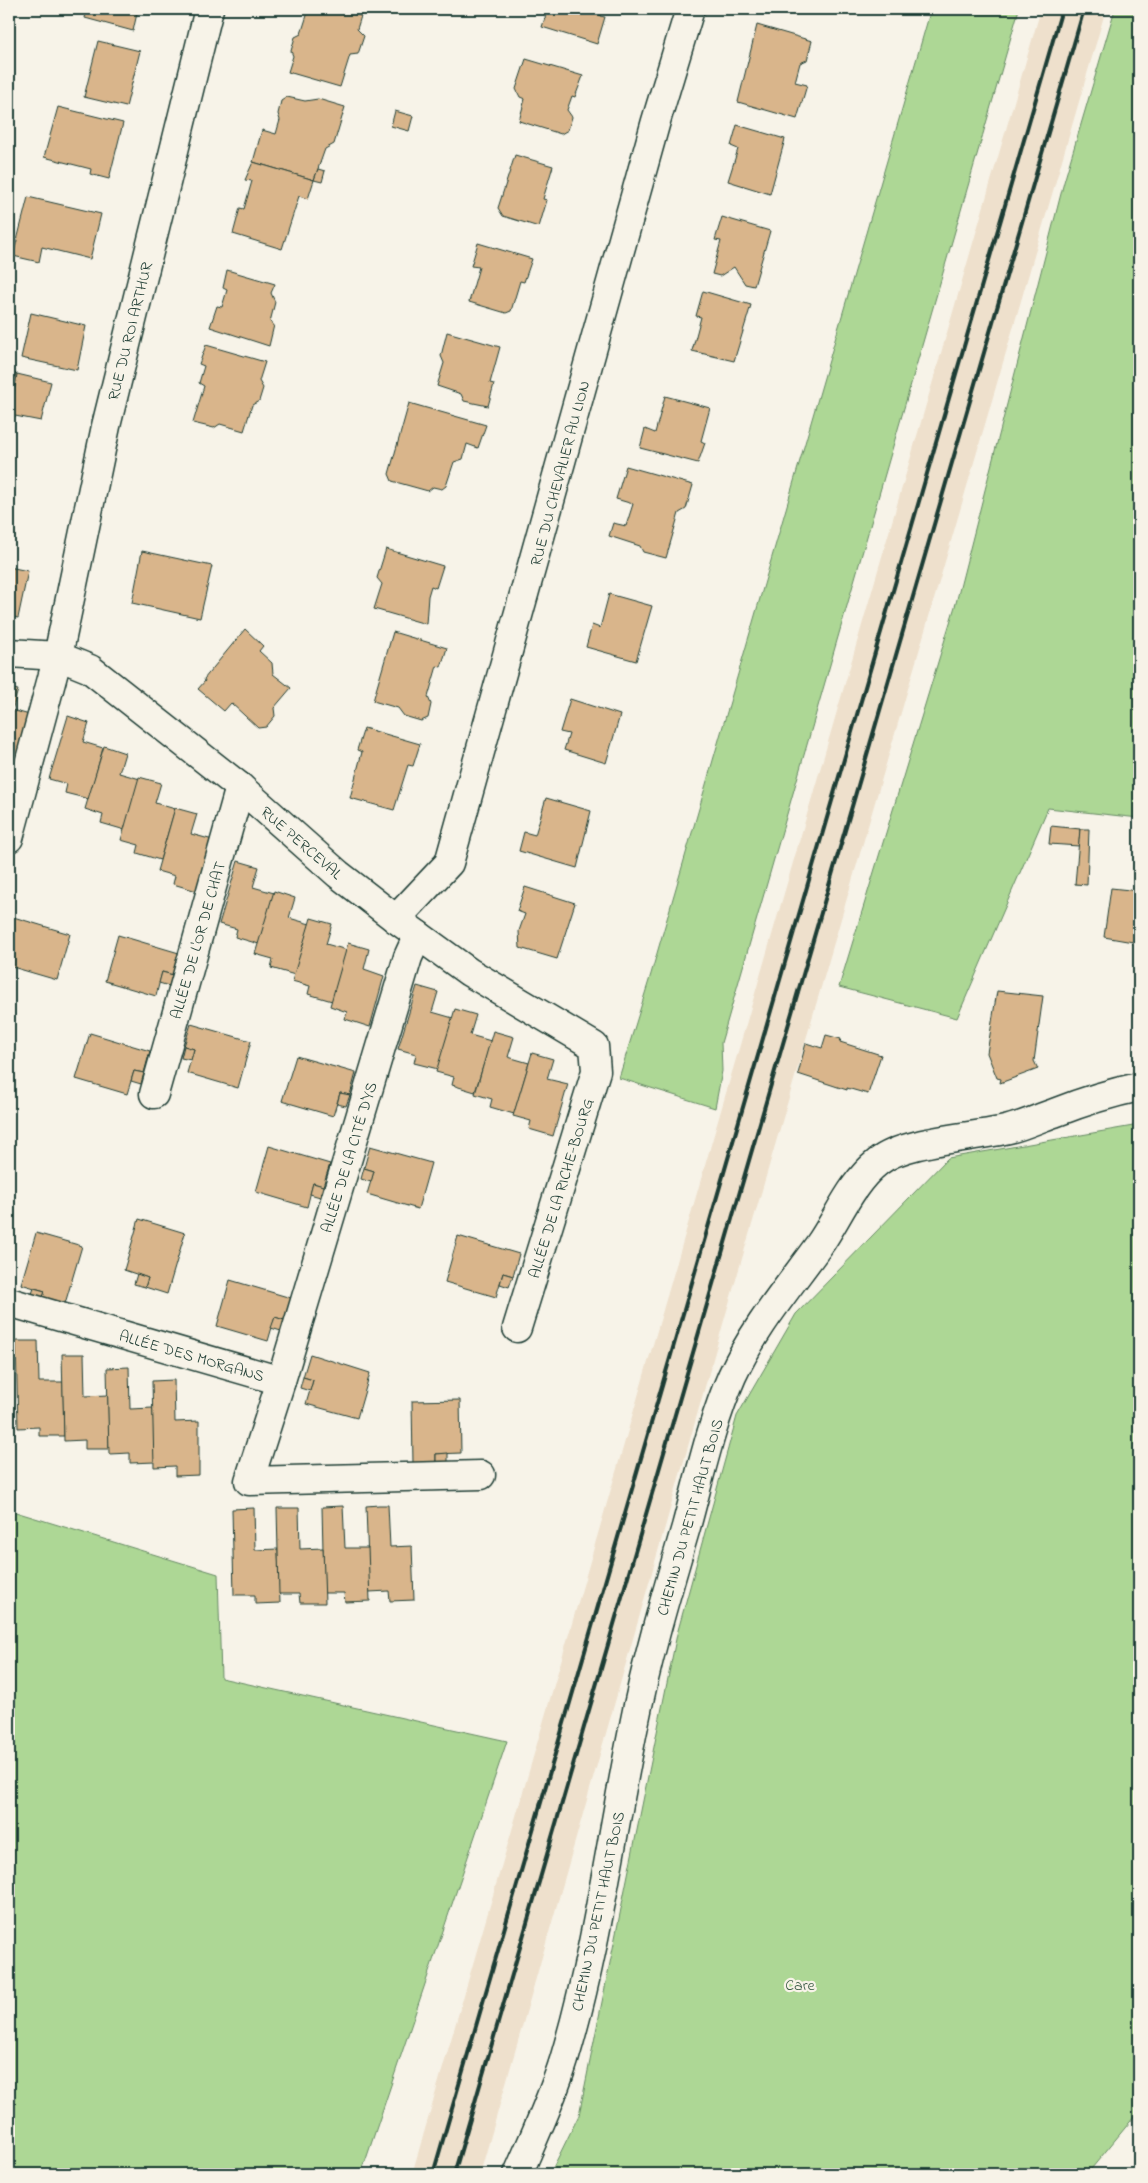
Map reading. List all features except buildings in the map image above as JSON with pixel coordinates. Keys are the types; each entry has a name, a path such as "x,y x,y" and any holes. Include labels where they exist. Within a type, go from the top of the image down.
{"street":[{"name":"RUE DU ROI ARTHUR","path":"9,838 58,656 106,426 210,9"},
{"name":"RUE DU CHEVALIER AU LION","path":"396,919 449,862 656,121 690,9"},
{"name":"RUE PERCEVAL","path":"9,653 58,656 90,669 240,787 338,874 396,919 469,972 594,1046"},
{"name":"ALLÉE DE L'OR DE CHAT","path":"154,1094 240,787"},
{"name":"ALLÉE DE LA CITÉ D'YS","path":"281,1381 408,957 418,935"},
{"name":"ALLÉE DE LA RICHE-BOURG","path":"517,1328 596,1071 594,1046"},
{"name":"CHEMIN DU PETIT HAUT BOIS","path":"518,2174 553,2091 563,2061 590,1955 634,1723 649,1659 715,1421 733,1374 748,1346 829,1230 856,1184 878,1162 893,1153 914,1146 973,1137 1013,1128 1106,1094 1139,1086"},
{"name":"ALLÉE DES MORGANS","path":"9,1302 281,1381 249,1481 481,1475"}],"shaded area":[{"path":"1041,9 1106,9 723,1324 480,2174 412,2174"}],"green space":[{"path":"931,9 1019,9 721,1043 722,1071 715,1108 619,1078 651,974"},
{"path":"1115,9 1139,9 1139,818 1048,808 957,1018 839,987 956,603 1064,182"},
{"name":"Care","path":"1139,1125 1139,2111 1087,2174 550,2174 579,2115 677,1634 737,1416 796,1314 948,1158"},
{"path":"9,1510 218,1574 221,1678 507,1741 361,2174 9,2174"}],"railway":[{"path":"433,2174 1062,9"},
{"path":"454,2174 1084,9"}]}
